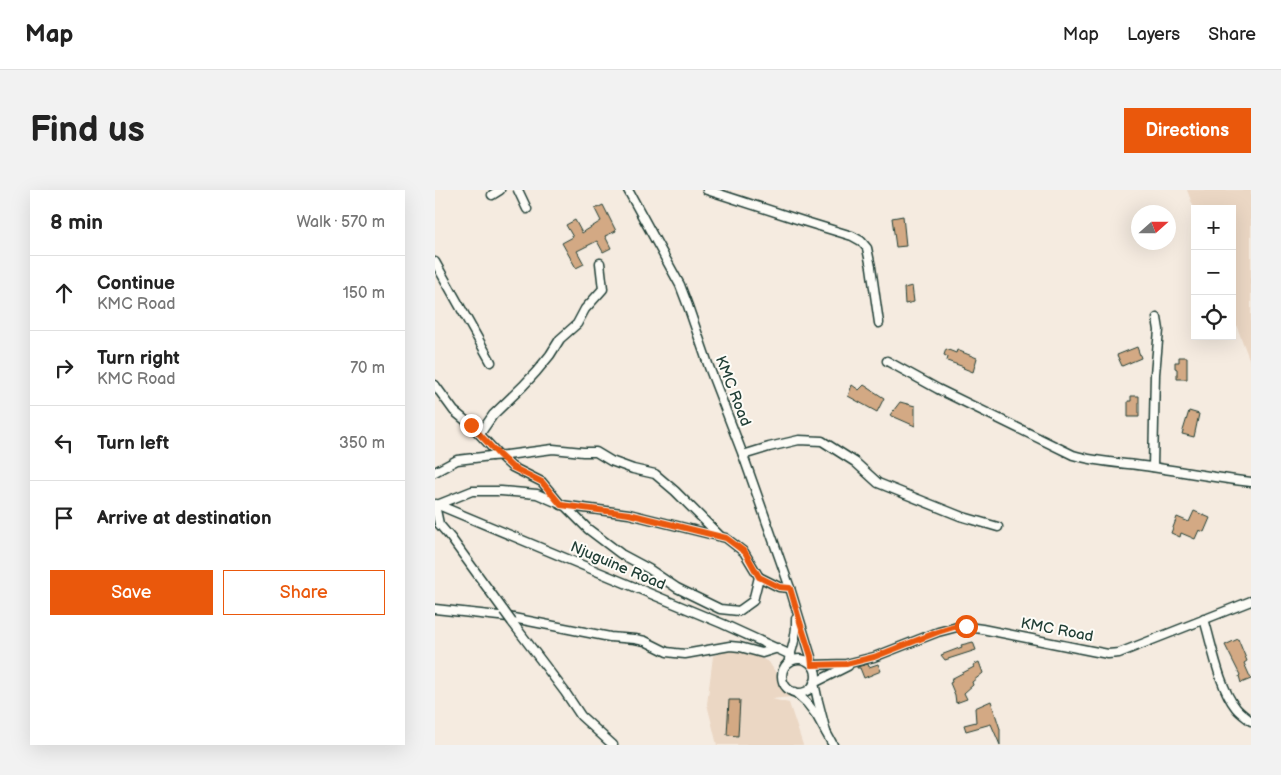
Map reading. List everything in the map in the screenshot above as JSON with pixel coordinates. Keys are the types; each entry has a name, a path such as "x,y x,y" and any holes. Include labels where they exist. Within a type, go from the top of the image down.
{"street":[{"path":"492,195 499,190"},
{"path":"517,190 527,208"},
{"name":"KMC Road","path":"628,190 680,285 790,588 811,656 812,665 846,664 874,657 938,632 961,626 982,628 1108,654 1119,653 1251,600"},
{"path":"707,190 846,234 861,241 867,248 879,323"},
{"path":"435,262 491,362"},
{"path":"480,434 493,414 536,372 560,339 577,324 585,309 603,289 600,263"},
{"path":"1153,467 1155,374 1159,330 1157,318"},
{"path":"887,361 938,389 1073,455 1112,464 1153,467 1251,482"},
{"path":"435,385 454,410 512,467 542,482 561,505 629,514 726,538 745,552 759,577 779,587 790,588"},
{"path":"743,455 799,440 822,442 855,462 878,483 960,516 998,527"},
{"path":"435,472 457,460 553,449 596,452 611,461 655,474 675,491 719,536"},
{"path":"613,745 581,716 439,524 435,506 472,491 537,494 565,506 588,529 621,554 649,569 677,588 721,609 739,612 753,601 759,577"},
{"name":"Njuguine Road","path":"435,506 791,654"},
{"path":"435,609 508,617 610,637 635,639 645,641 667,652 675,653 685,654 730,646 762,653 778,648"},
{"name":"KMC Road","path":"786,666 791,654 797,627 796,610"},
{"path":"1204,619 1220,676 1226,690 1236,708 1251,721"},
{"path":"795,692 805,692 810,689 816,675 812,665 802,659 791,661 786,666 783,681 786,686 807,703 817,716 833,745"},
{"name":"KMC Road","path":"814,683 854,662"},
{"path":"814,683 826,732"}],"shaded area":[{"path":"1187,190 1251,190 1251,364 1236,325 1236,205 1193,205"},
{"path":"736,647 769,662 791,697 772,699 789,703 803,745 717,745 707,704 713,656"}],"building":[{"path":"603,205 616,231 605,236 611,248 603,252 597,241 577,251 584,264 576,268 562,243 573,237 566,225 575,220 582,233 601,221 595,209"},
{"path":"903,216 906,246 896,247 892,218"},
{"path":"912,286 914,302 905,304 904,288"},
{"path":"1137,347 1141,358 1122,366 1117,355"},
{"path":"946,349 956,353 957,350 977,358 973,372 947,361 948,357 944,355"},
{"path":"1179,357 1187,357 1187,379 1177,379 1175,362 1179,362"},
{"path":"852,385 859,390 864,385 884,398 877,412 848,396"},
{"path":"1131,396 1139,396 1139,417 1128,417 1128,401 1131,401"},
{"path":"900,402 915,406 915,426 890,415"},
{"path":"1189,411 1199,414 1194,437 1182,434"},
{"path":"1194,511 1210,518 1204,532 1199,530 1195,539 1181,533 1180,537 1171,533 1177,517 1189,522"},
{"path":"1238,639 1247,661 1244,663 1251,679 1241,683 1240,675 1225,645"},
{"path":"973,642 976,650 945,660 941,655 962,647 961,645"},
{"path":"979,662 983,673 972,682 973,685 964,693 967,699 956,703 950,683 952,682 951,679 974,667 973,665"},
{"path":"868,664 869,667 878,664 881,671 864,678 860,668 857,667"},
{"path":"729,700 740,700 738,736 727,735"},
{"path":"991,701 1000,729 1000,745 991,724 966,731 964,725 976,722 975,708"}],"route":[{"path":"471,425 512,467 542,482 561,505 629,514 726,538 745,552 759,577 779,587 790,588 811,656 812,665 846,664 874,657 938,632 954,627 966,626"}]}
